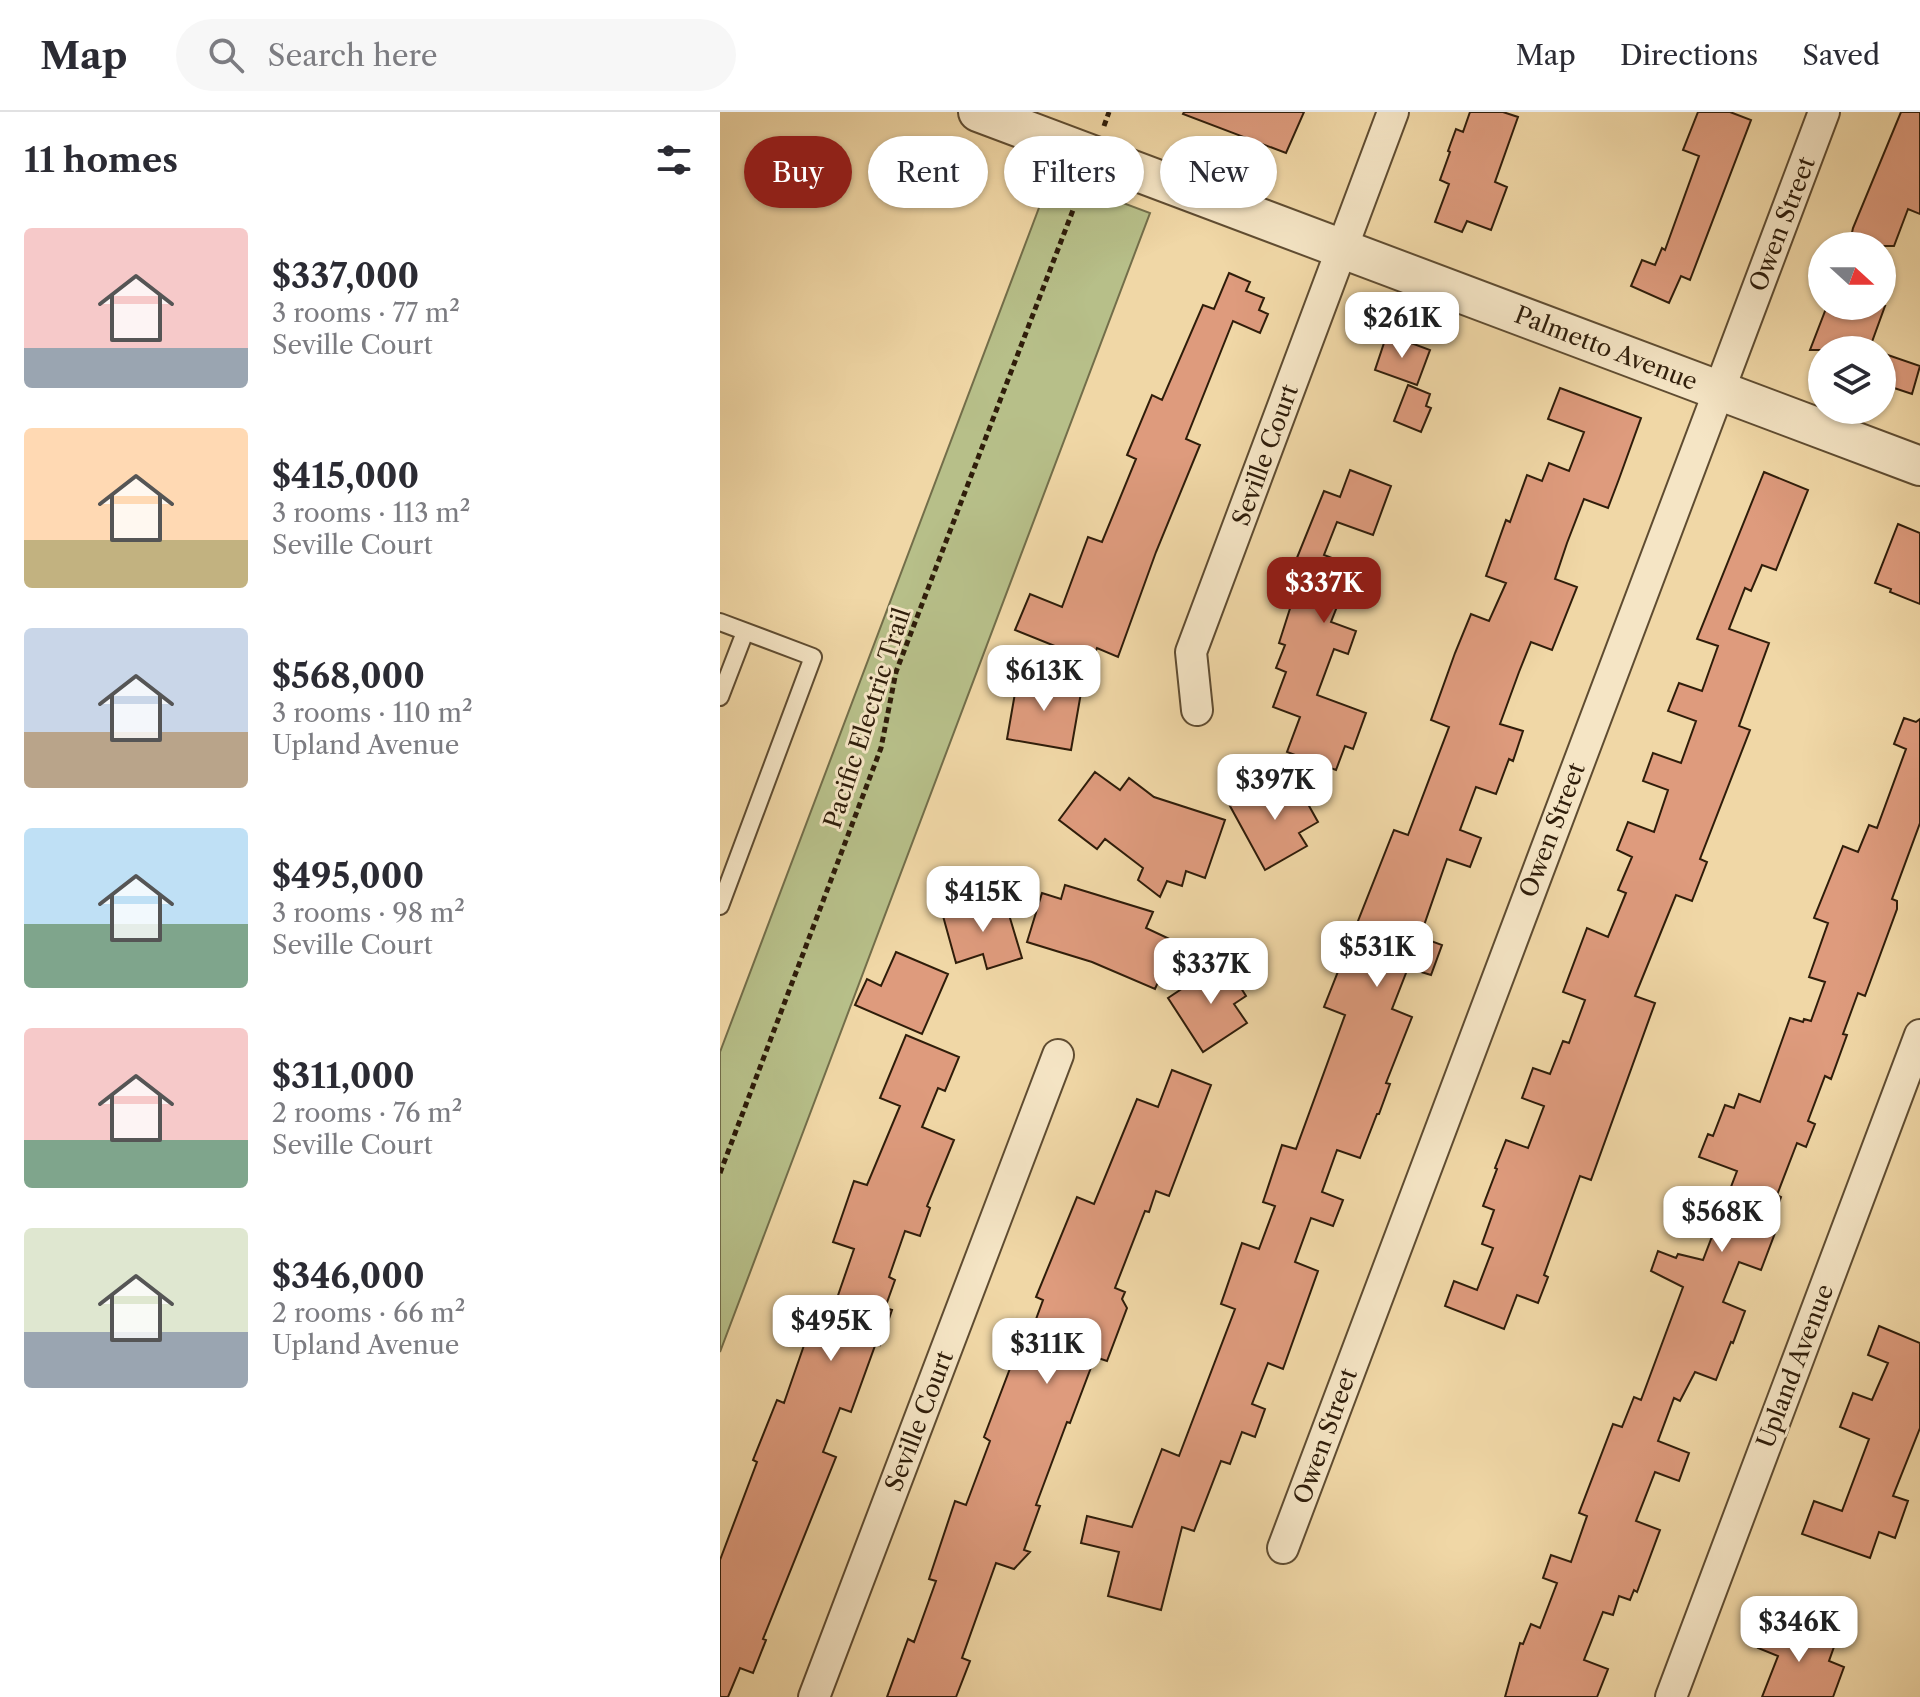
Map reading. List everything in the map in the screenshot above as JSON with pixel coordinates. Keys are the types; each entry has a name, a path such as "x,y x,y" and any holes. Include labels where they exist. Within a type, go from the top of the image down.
{"street":[{"name":"Palmetto Avenue","path":"978,112 1920,466"},
{"name":"Seville Court","path":"1197,710 1191,652 1393,112"},
{"name":"Owen Street","path":"1283,1548 1824,112"},
{"name":"Upland Avenue","path":"1671,1697 1920,1035"},
{"name":"Seville Court","path":"814,1697 1058,1055"}],"lane":[{"path":"720,622 813,657 720,906"},
{"path":"720,697 745,632"}],"path":[{"name":"Pacific Electric Trail","path":"720,1173 881,748 896,672 1074,208"}],"green space":[{"path":"1039,208 1137,208 1150,213 720,1352 720,1052"}],"building":[{"path":"1304,112 1286,153 1277,150 1277,136 1241,136 1183,114"},
{"path":"1470,112 1503,112 1518,117 1495,182 1507,187 1491,230 1467,221 1462,232 1435,222 1449,184 1440,180 1448,151 1456,129 1463,132"},
{"path":"1698,112 1730,112 1751,120 1690,280 1681,276 1669,303 1631,286 1642,260 1655,265 1662,248 1665,250 1699,156 1683,150"},
{"path":"1901,112 1920,112 1920,214 1908,209 1896,241 1896,232 1852,232"},
{"path":"1229,273 1250,282 1246,291 1264,298 1259,310 1268,314 1260,333 1233,321 1186,439 1200,445 1156,552 1118,657 1097,648 1092,661 1015,630 1030,594 1062,607 1088,537 1102,542 1136,459 1127,455 1152,395 1162,400 1203,305 1214,309"},
{"path":"1822,320 1880,320 1874,336 1815,336"},
{"path":"1387,334 1430,350 1417,385 1375,370"},
{"path":"1896,358 1920,366 1912,394 1896,389"},
{"path":"1408,385 1430,394 1426,406 1431,408 1421,432 1394,421"},
{"path":"1560,388 1641,418 1619,479 1608,508 1584,499 1567,543 1555,579 1577,587 1552,650 1531,642 1519,672 1500,724 1523,731 1513,761 1509,759 1496,794 1476,787 1460,830 1481,838 1470,867 1447,859 1420,937 1442,945 1431,975 1408,968 1392,1009 1412,1017 1386,1083 1390,1084 1379,1114 1360,1158 1337,1150 1322,1192 1343,1200 1333,1226 1311,1218 1295,1262 1318,1271 1283,1369 1268,1363 1252,1404 1265,1409 1255,1437 1242,1432 1230,1464 1221,1461 1194,1531 1182,1527 1161,1610 1108,1596 1119,1552 1081,1543 1087,1516 1132,1527 1162,1449 1179,1456 1235,1309 1221,1304 1242,1243 1259,1249 1275,1206 1263,1202 1282,1145 1296,1149 1345,1015 1324,1007 1394,830 1408,835 1449,727 1431,720 1455,653 1471,614 1489,621 1506,583 1486,576 1506,520 1510,522 1527,475 1542,481 1549,463 1569,471 1584,432 1548,419"},
{"path":"1350,470 1391,486 1373,535 1337,522 1324,555 1353,566 1331,622 1356,631 1348,654 1334,649 1317,695 1366,713 1353,749 1345,746 1336,770 1287,752 1300,717 1273,707 1286,672 1276,668 1285,645 1279,643 1301,574 1292,570 1324,491 1340,497"},
{"path":"1764,472 1808,490 1776,570 1762,565 1751,591 1745,588 1729,629 1769,643 1739,726 1750,730 1700,859 1707,862 1692,901 1676,895 1635,996 1655,1003 1591,1180 1580,1176 1544,1275 1548,1277 1538,1303 1517,1295 1504,1329 1445,1306 1454,1281 1477,1290 1493,1248 1482,1244 1494,1210 1483,1206 1495,1168 1506,1140 1528,1148 1544,1106 1522,1098 1533,1068 1550,1074 1563,1041 1569,1043 1585,1000 1563,992 1587,928 1608,937 1626,893 1618,890 1632,857 1617,850 1628,822 1654,832 1668,790 1643,781 1653,753 1681,763 1696,721 1668,711 1679,683 1702,691 1718,646 1697,639"},
{"path":"1898,524 1920,533 1920,604 1875,583"},
{"path":"1018,676 1082,687 1071,750 1007,739"},
{"path":"1904,718 1916,722 1920,719 1920,823 1892,899 1897,901 1897,909 1865,996 1858,993 1831,1079 1825,1076 1808,1121 1815,1124 1806,1147 1797,1143 1777,1195 1781,1197 1772,1223 1778,1225 1761,1270 1739,1262 1723,1302 1745,1311 1733,1343 1716,1380 1695,1372 1680,1401 1674,1398 1658,1441 1689,1453 1679,1481 1655,1472 1636,1521 1660,1530 1637,1592 1634,1590 1630,1600 1619,1596 1613,1615 1603,1612 1584,1660 1608,1669 1597,1697 1505,1697 1520,1643 1523,1644 1531,1624 1540,1628 1557,1583 1543,1578 1551,1555 1571,1562 1587,1516 1579,1513 1613,1424 1622,1427 1634,1397 1641,1400 1683,1287 1651,1271 1658,1251 1676,1258 1678,1254 1703,1260 1737,1171 1699,1157 1708,1134 1713,1136 1725,1105 1734,1108 1739,1094 1760,1102 1790,1018 1811,1021 1825,982 1809,977 1828,923 1814,918 1843,846 1858,852 1869,825 1877,828 1906,749 1894,744"},
{"path":"1095,772 1120,790 1129,778 1154,797 1225,820 1205,878 1186,871 1182,886 1167,881 1160,897 1138,880 1143,868 1105,839 1097,849 1059,820"},
{"path":"1294,779 1318,822 1299,833 1307,846 1265,870 1230,806 1260,788 1264,796"},
{"path":"1065,885 1153,912 1146,928 1176,942 1155,989 1092,962 1027,942 1042,893 1061,899"},
{"path":"1004,898 1022,958 987,969 983,954 956,963 943,916"},
{"path":"896,952 948,974 922,1034 855,1005 867,979 881,986"},
{"path":"1224,961 1246,996 1234,1004 1247,1023 1203,1052 1168,998"},
{"path":"906,1035 959,1057 945,1091 938,1088 922,1127 954,1140 927,1206 930,1208 920,1236 905,1231 889,1277 895,1280 885,1308 892,1310 880,1345 876,1343 851,1412 840,1408 823,1452 836,1457 763,1639 766,1640 753,1673 740,1668 728,1697 720,1697 720,1560 757,1462 753,1460 777,1400 784,1403 810,1328 825,1333 854,1249 833,1242 854,1181 867,1185 900,1106 880,1098"},
{"path":"1172,1070 1211,1085 1169,1196 1156,1191 1115,1288 1125,1292 1122,1299 1127,1308 1107,1361 1095,1357 1070,1423 1067,1422 1036,1505 1040,1506 1024,1550 1030,1552 1014,1569 996,1563 962,1658 970,1661 956,1697 887,1697 908,1639 914,1642 936,1581 929,1579 955,1501 966,1505 990,1441 984,1437 1014,1358 1021,1360 1043,1300 1036,1297 1077,1197 1094,1204 1137,1099 1158,1107"},
{"path":"1879,1326 1920,1343 1920,1428 1893,1496 1908,1501 1895,1538 1879,1532 1870,1558 1802,1534 1814,1501 1842,1511 1869,1439 1840,1427 1853,1393 1872,1400 1888,1363 1868,1355"},
{"path":"1769,1619 1835,1644 1829,1661 1844,1667 1833,1697 1762,1697 1778,1656 1758,1648"}]}
